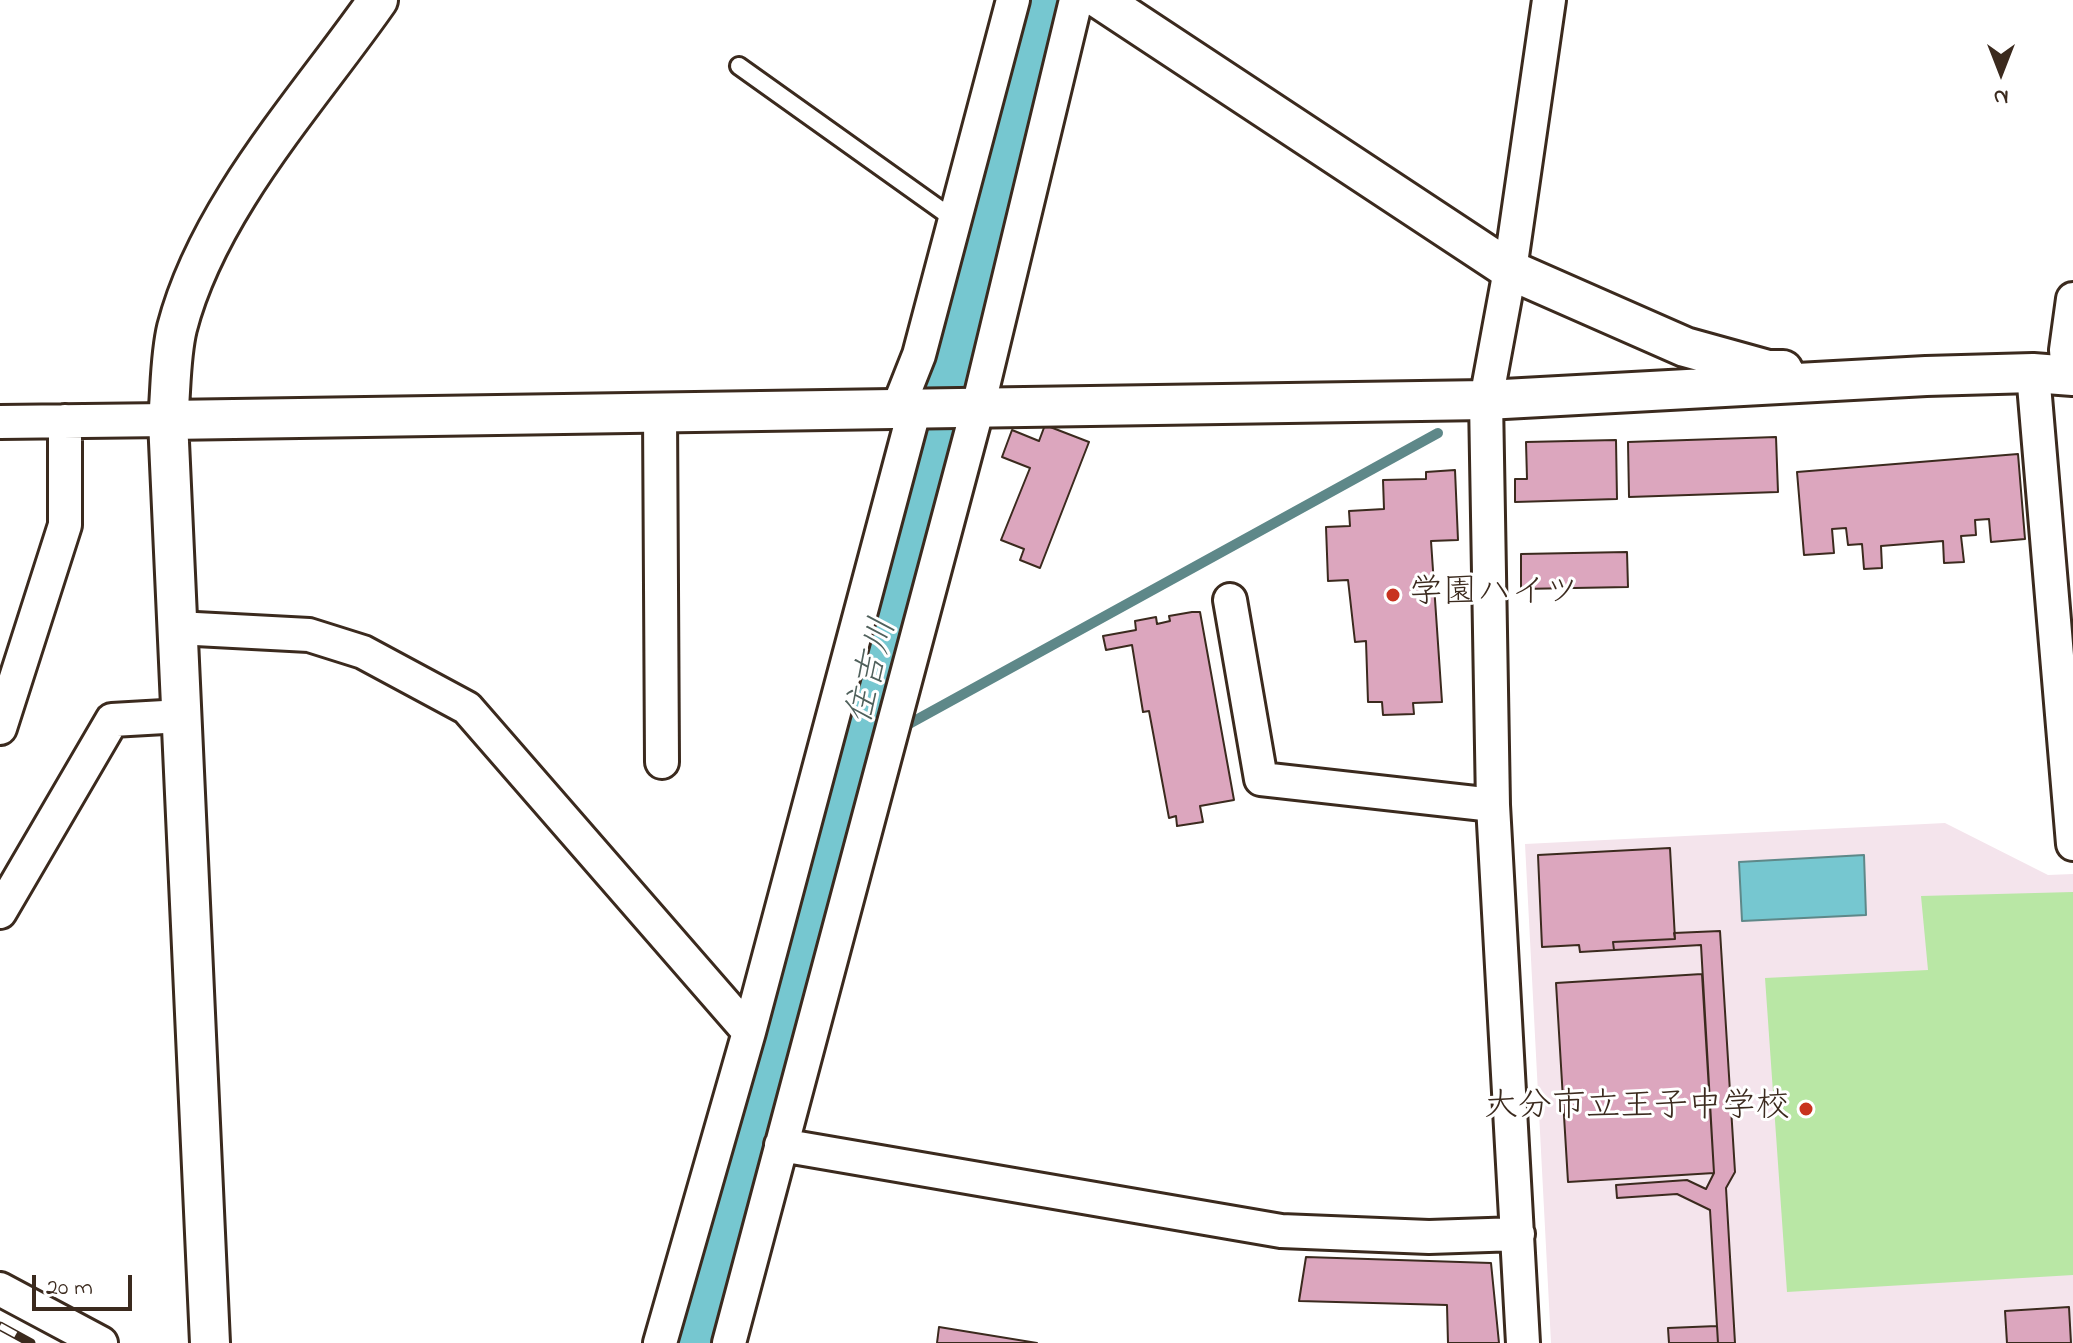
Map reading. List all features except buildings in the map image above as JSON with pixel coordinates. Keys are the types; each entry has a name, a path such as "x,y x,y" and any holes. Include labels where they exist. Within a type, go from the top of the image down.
{"street":[{"path":"210,1343 168,420 177,329 204,255 248,181 378,0"},
{"path":"660,1343 749,1032 919,355 1013,0"},
{"path":"729,1343 978,407 1076,0"},
{"path":"1101,0 1510,270 1685,347 1768,370 1926,376 2058,375"},
{"path":"1523,1343 1493,805 1486,400 1510,270 1549,0"},
{"path":"2073,299 2066,350 2058,375 2073,844"},
{"path":"0,422 1486,400 1926,376"},
{"path":"660,412 662,762"},
{"path":"0,728 65,525 65,421"},
{"path":"1230,600 1261,779 1493,805"},
{"path":"177,628 309,635 363,652 467,708 749,1032"},
{"path":"0,912 112,720 182,716"},
{"path":"781,1145 1281,1231 1429,1237 1518,1234"},
{"path":"0,1289 101,1343"}],"lane":[{"path":"739,66 955,220"}],"shaded area":[{"name":"大分市立王子中学校","path":"1945,823 2048,875 2073,874 2073,1343 1551,1343 1525,844"}],"green space":[{"path":"2073,892 2073,1275 1787,1292 1765,978 1928,970 1921,896"}],"water":[{"path":"1864,855 1866,915 1742,921 1739,862"}],"waterway":[{"name":"住吉川","path":"699,1343 841,809 1044,0"},
{"path":"907,725 1438,433"},
{"name":"住吉川","path":"852,755 865,748"}],"railway":[{"path":"0,1326 31,1343"}],"place":[{"name":"学園ハイツ","path":"1393,595"},
{"name":"大分市立王子中学校","path":"1806,1109"}]}
